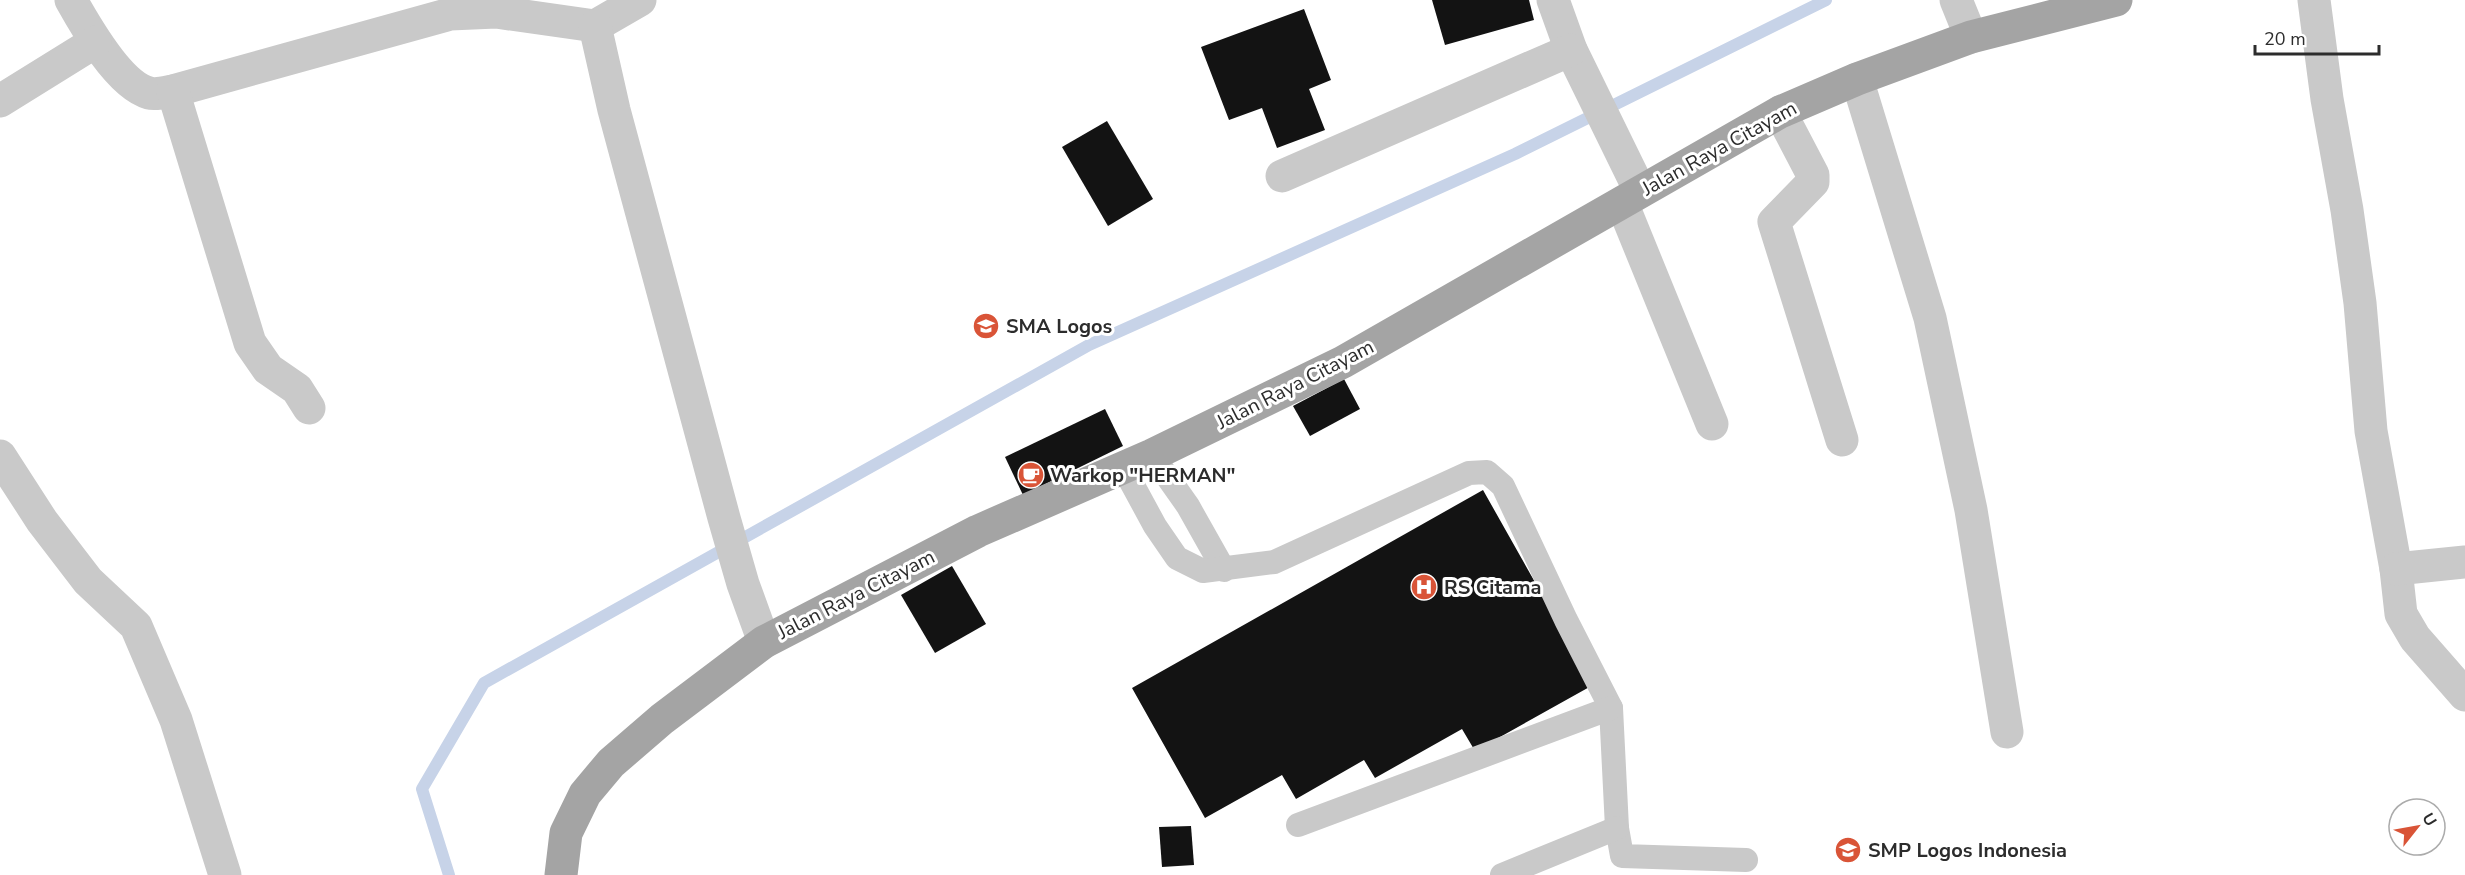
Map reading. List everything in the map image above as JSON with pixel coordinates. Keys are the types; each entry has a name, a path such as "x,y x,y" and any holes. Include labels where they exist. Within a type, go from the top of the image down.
{"main road":[{"name":"Jalan Raya Citayam","path":"561,875 566,833 585,794 611,763 662,719 764,642 978,531 1138,461 1343,362 1630,186 1780,112 1857,79 1971,37 2116,0"}],"street":[{"path":"71,0 95,42 122,75 149,93 173,91 450,14 496,12 595,26 639,0"},
{"path":"1553,0 1630,186 1712,424"},
{"path":"2314,0 2327,99 2358,292 2371,431 2402,614 2415,638 2465,695"},
{"path":"1958,3 1971,37"},
{"path":"595,26 614,110 724,518 743,584 764,642"},
{"path":"0,101 95,42"},
{"path":"1282,176 1578,62"},
{"path":"1857,79 1930,318 1971,510 2007,732"},
{"path":"173,91 250,343 268,369 297,389 309,408"},
{"path":"1780,112 1813,176 1813,182 1774,222 1842,440"},
{"path":"1,458 42,521 88,581 136,626 176,720 225,875"},
{"path":"2396,569 2465,562"}],"lane":[{"path":"1138,461 1188,506 1224,570"},
{"path":"1138,461 1155,526 1177,558 1203,571 1274,562 1469,473 1487,472 1503,486 1566,620 1611,708 1617,828 1623,866 1746,860"},
{"path":"1298,825 1611,708"},
{"path":"1502,875 1617,828"}],"building":[{"path":"1432,0 1529,0 1534,20 1445,45"},
{"path":"1304,9 1331,80 1309,89 1325,130 1277,148 1262,108 1229,120 1201,47"},
{"path":"1107,121 1153,199 1108,226 1062,147"},
{"path":"1344,379 1360,409 1310,436 1293,406"},
{"path":"1105,409 1123,446 1023,495 1005,457"},
{"name":"RS Citama","path":"1483,490 1593,685 1475,751 1462,729 1375,778 1364,760 1296,799 1282,775 1205,818 1132,688"},
{"path":"952,566 986,624 935,653 901,595"},
{"path":"1191,826 1194,865 1162,867 1159,827"}],"waterway":[{"path":"449,875 422,789 484,683 1089,345 1515,154 1826,0"}],"place":[{"name":"SMA Logos","path":"986,326"},
{"name":"Warkop \"HERMAN\"","path":"1031,475"},
{"name":"RS Citama","path":"1424,587"},
{"name":"SMP Logos Indonesia","path":"1848,850"}]}
